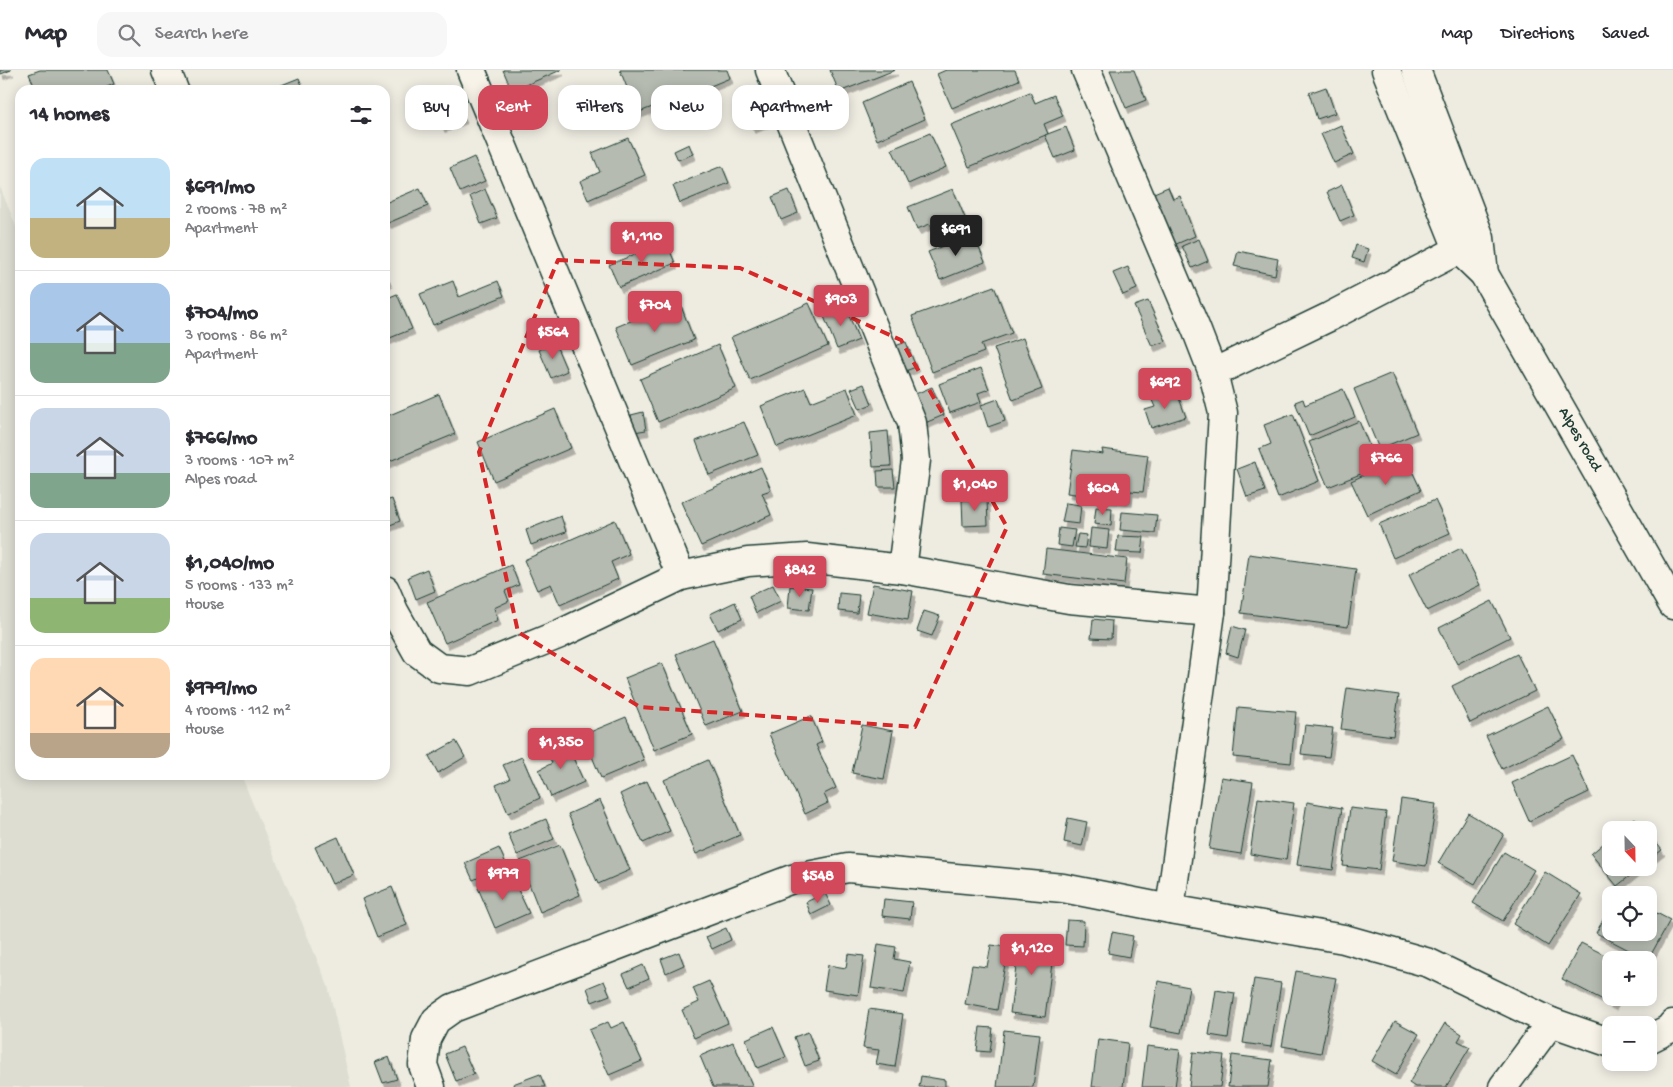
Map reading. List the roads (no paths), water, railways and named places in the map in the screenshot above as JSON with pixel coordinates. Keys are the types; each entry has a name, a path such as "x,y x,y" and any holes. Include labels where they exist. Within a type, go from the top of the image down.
{"street":[{"path":"166,70 172,85"},
{"path":"471,70 681,576"},
{"path":"770,70 912,423 916,460 902,569"},
{"path":"1086,70 1213,373 1223,413 1211,612 1170,909"},
{"name":"Alpes road","path":"1386,70 1484,274 1673,605"},
{"name":"Alpes road","path":"1416,70 1469,244"},
{"path":"1213,373 1329,317 1469,244"},
{"path":"390,602 417,652 439,668 470,670 560,634 681,576 748,562 806,558 902,569 1069,598 1211,612"},
{"path":"432,1087 423,1065 426,1039 436,1020 453,1008 792,879 848,868 1063,888 1170,909 1344,939 1429,963 1551,1022 1602,1040"},
{"path":"1503,1087 1551,1022"},
{"path":"1657,1035 1669,1029 1673,1024"}]}
